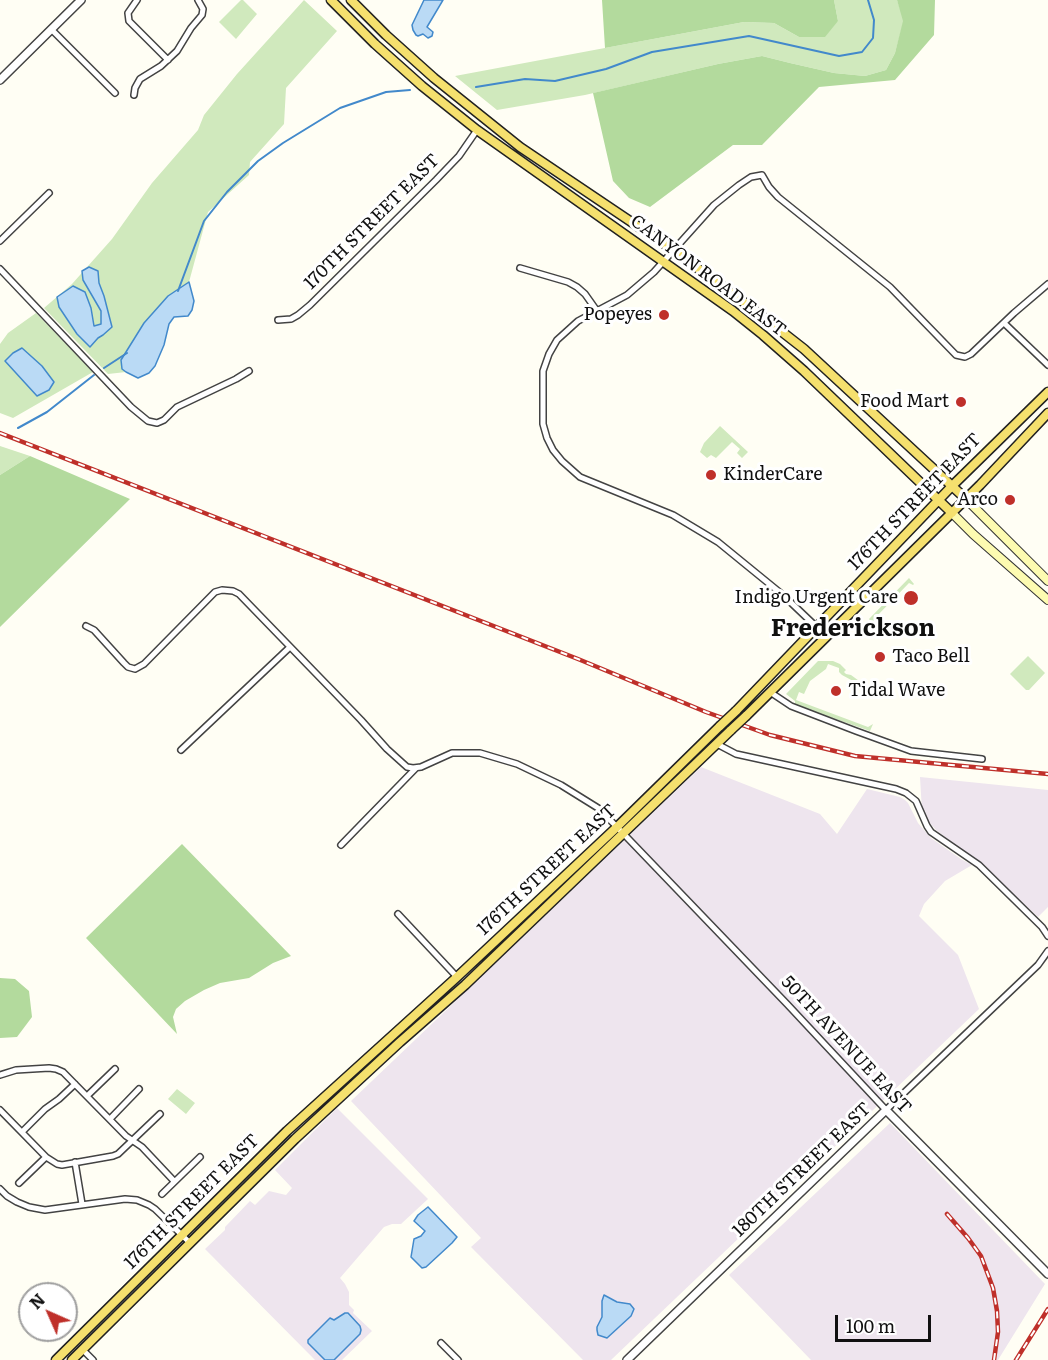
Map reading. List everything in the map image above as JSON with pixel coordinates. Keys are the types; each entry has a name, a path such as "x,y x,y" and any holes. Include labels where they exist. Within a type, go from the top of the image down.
{"main road":[{"name":"CANYON ROAD EAST","path":"331,0 422,86 477,130 733,311 763,335 804,371 973,534 1048,600"},
{"name":"CANYON ROAD EAST","path":"351,0 434,78 520,147 673,250 804,349 966,499 1048,581"},
{"path":"477,130 486,128 520,147"},
{"name":"176TH STREET EAST","path":"72,1360 295,1139 465,985 620,831 952,486 1048,392"},
{"name":"176TH STREET EAST","path":"56,1360 287,1131 717,744 966,499 1048,413"},
{"path":"400,1042 399,1036 440,998 448,986"}],"street":[{"path":"0,80 81,0"},
{"path":"137,0 128,13 128,18 168,60"},
{"path":"134,95 140,79 161,66 182,45 203,12 198,0"},
{"path":"51,29 115,93"},
{"name":"170TH STREET EAST","path":"278,320 298,315 310,305 459,156 477,130"},
{"path":"826,636 783,595 718,542 673,515 592,483 569,469 553,450 543,424 543,371 557,340 578,321 627,296 654,272 714,205 751,177 762,174 778,196 890,287 956,355 965,357 971,354 1048,284"},
{"path":"0,241 49,193"},
{"path":"520,268 577,287 597,311"},
{"path":"0,269 131,407 148,421 157,423 164,420 177,407 249,371"},
{"path":"1004,323 1048,365"},
{"path":"533,397 542,397"},
{"path":"86,626 94,630 124,663 133,669 139,668 210,597 219,591 227,589 233,591 239,594 290,646 387,749 408,767 416,768"},
{"path":"180,750 290,646"},
{"path":"770,692 791,706 911,751 982,759"},
{"path":"717,744 736,754 902,791 912,796 931,832 979,865 1042,927 1048,936"},
{"name":"50TH AVENUE EAST","path":"416,768 457,752 480,753 530,769 598,808 886,1110 1048,1274"},
{"path":"341,845 416,768"},
{"path":"398,914 458,977"},
{"name":"180TH STREET EAST","path":"627,1360 1038,965 1048,951"},
{"path":"0,1075 16,1070 50,1068 63,1072 132,1141 142,1147 174,1181"},
{"path":"87,1096 115,1069"},
{"path":"22,1132 75,1084"},
{"path":"110,1119 139,1089"},
{"path":"0,1110 46,1157 57,1164 113,1156 121,1152 160,1114"},
{"path":"0,1124 7,1117"},
{"path":"19,1183 46,1157"},
{"path":"162,1194 200,1157"},
{"path":"75,1162 82,1204"},
{"path":"0,1189 17,1202 45,1210 125,1199 136,1200 155,1209 190,1243"},
{"path":"441,1343 458,1360"},
{"path":"82,1349 93,1360"}],"shaded area":[{"path":"701,767 820,814 837,834 867,789 905,800 918,823 931,838 972,865 945,881 924,904 919,916 958,955 979,1009 611,1360 583,1360 471,1247 481,1238 351,1101"},
{"path":"920,777 1048,790 1048,907 1038,917 981,864 936,830 927,820 922,811"},
{"path":"337,1108 428,1199 401,1224 384,1227 340,1278 349,1292 349,1305 354,1310 353,1313 372,1331 342,1360 315,1360 205,1249 250,1201 255,1205 269,1191 286,1195 292,1188 275,1170"},
{"path":"890,1123 1045,1284 998,1360 811,1360 729,1275"}],"green space":[{"path":"241,0 257,14 236,39 219,22"},
{"path":"304,0 337,31 286,88 284,124 250,162 249,175 208,212 189,282 194,301 192,310 188,316 174,317 169,324 164,345 155,366 149,373 138,378 126,372 108,374 44,308 72,284 112,239 152,183 198,130 204,115 237,74"},
{"path":"602,0 834,0 838,21 825,37 799,37 774,23 744,22 605,48"},
{"path":"834,0 897,0 904,20 895,53 886,70 865,76 834,73 762,56 585,95 497,110 455,76 744,22 774,23 799,37 838,21"},
{"path":"897,0 935,0 934,35 895,80 819,87 762,145 733,145 650,207 629,198 613,181 593,93 762,56 834,73 865,76 886,70 895,53 903,21"},
{"path":"36,313 93,372 13,418 0,413 0,344 8,333"},
{"path":"720,426 748,452 742,458 737,453 740,449 732,442 716,458 711,455 707,458 700,452 704,443"},
{"path":"0,446 30,456 0,475"},
{"path":"30,456 130,499 0,627 0,475"},
{"path":"909,578 914,584 909,583 872,623 869,619"},
{"path":"1028,656 1045,673 1029,690 1026,690 1010,674"},
{"path":"818,661 833,661 840,664 846,670 844,672 846,674 866,686 842,675 839,668 828,664 826,669 810,681 804,694 799,692 796,700 868,727 873,724 870,731 795,705 795,701 786,694"},
{"path":"182,844 291,956 273,963 249,978 220,983 185,1001 176,1009 173,1017 177,1034 86,938"},
{"path":"0,978 15,979 29,991 32,1017 17,1037 0,1038"},
{"path":"177,1089 195,1103 186,1114 168,1099"}],"water":[{"path":"424,0 443,0 427,27 433,32 428,38 423,34 416,35 412,25"},
{"path":"89,267 98,271 99,283 112,327 90,347 77,334 59,307 57,297 73,286 85,292 94,326 101,324 101,311 83,280 82,271"},
{"path":"189,282 194,301 192,310 188,316 174,317 169,324 164,345 155,366 149,373 138,378 126,372 122,369 121,360 144,323 168,296"},
{"path":"22,348 42,366 54,382 49,390 37,396 5,361"},
{"path":"428,1207 457,1237 426,1267 422,1268 411,1257 414,1239 425,1231 414,1221"},
{"path":"604,1295 617,1302 630,1304 634,1309 631,1316 607,1338 598,1335 597,1330 602,1317"},
{"path":"348,1313 360,1326 360,1334 334,1360 325,1360 308,1343 308,1340 330,1318 334,1320"}],"waterway":[{"path":"476,87 525,79 555,81 606,69 652,52 749,36 839,56 862,52 873,38 874,20 868,0"},
{"path":"178,291 204,221 227,192 258,161 340,108 386,92 410,90"},
{"path":"104,368 127,353"},
{"path":"18,428 47,412 94,375"}],"railway":[{"path":"0,433 578,659 706,712 770,735 855,756 1048,774"},
{"path":"947,1214 981,1256 993,1288 998,1332 994,1360"},
{"path":"1016,1360 1048,1309"}],"place":[{"name":"Popeyes","path":"664,315"},
{"name":"Food Mart","path":"961,402"},
{"name":"KinderCare","path":"711,475"},
{"name":"Arco","path":"1010,500"},
{"name":"Indigo Urgent Care","path":"911,598"},
{"name":"Taco Bell","path":"880,657"},
{"name":"Tidal Wave","path":"836,691"}],"district":[{"name":"Frederickson","path":"853,629"}]}
